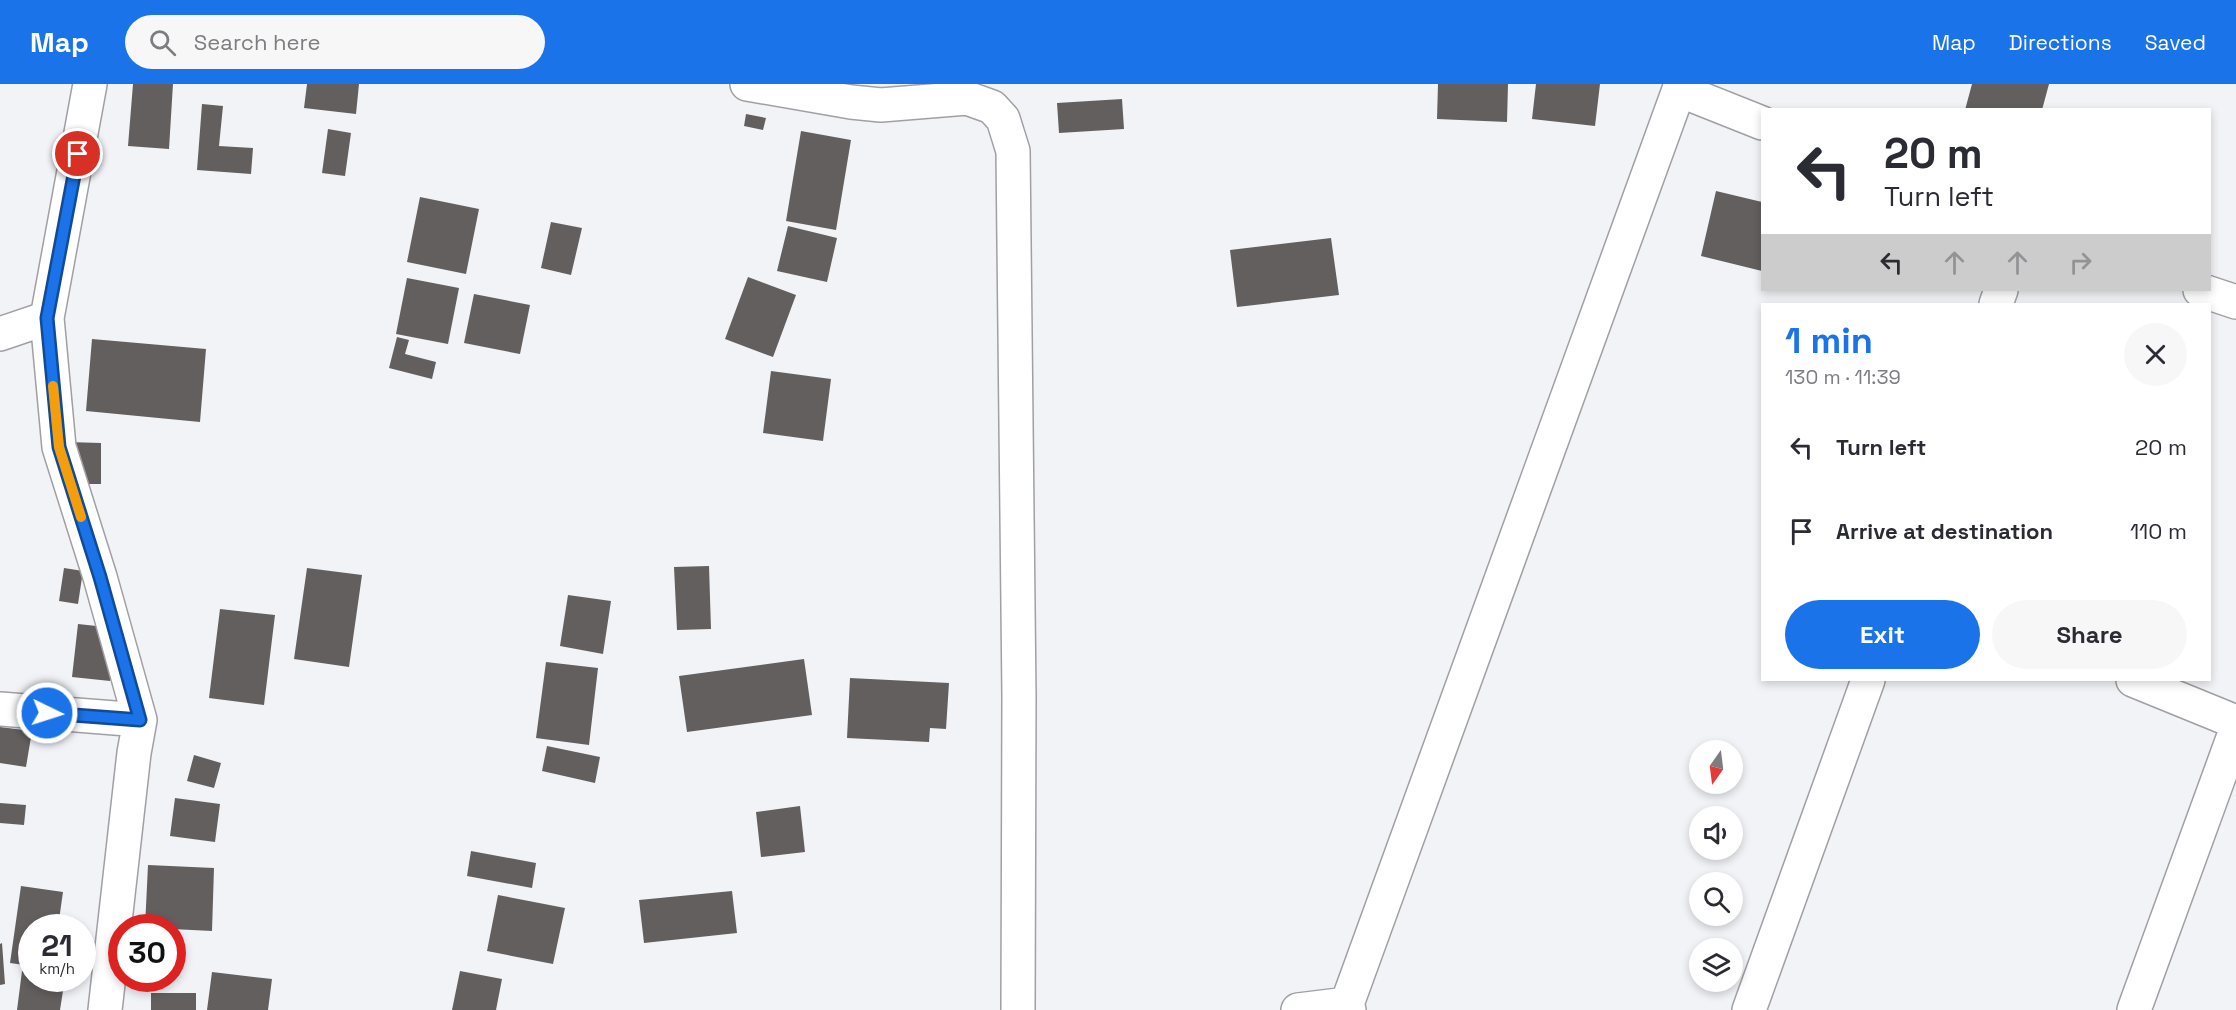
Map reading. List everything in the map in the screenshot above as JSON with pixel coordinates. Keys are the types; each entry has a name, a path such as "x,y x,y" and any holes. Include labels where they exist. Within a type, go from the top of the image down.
{"street":[{"path":"90,84 47,318 59,447 100,577 140,720 134,753 105,1010"},
{"path":"747,84 881,105 967,98 992,107 1003,119 1013,151 1019,698 1017,748 1018,1010"},
{"path":"1298,1010 1348,1007 1680,87 1761,123"},
{"path":"2203,291 2236,302"},
{"path":"0,334 47,318"},
{"path":"1749,1010 1868,681"},
{"path":"2135,681 2236,722"},
{"path":"0,709 140,720"},
{"path":"2134,1010 2236,730"}],"building":[{"path":"133,84 173,84 169,149 128,146"},
{"path":"307,84 359,84 356,114 304,108"},
{"path":"1438,84 1508,84 1507,122 1437,119"},
{"path":"1536,84 1600,84 1595,126 1532,119"},
{"path":"1972,84 2049,84 2043,108 1966,108"},
{"path":"1122,99 1124,129 1059,133 1057,103"},
{"path":"202,104 223,106 219,146 253,148 251,174 197,170"},
{"path":"746,114 766,118 763,130 744,126"},
{"path":"328,129 351,133 345,176 322,173"},
{"path":"801,131 851,140 836,230 786,221"},
{"path":"1716,191 1761,202 1761,271 1701,256"},
{"path":"420,197 479,209 466,274 407,262"},
{"path":"551,222 582,228 571,275 541,268"},
{"path":"788,226 837,238 827,282 777,271"},
{"path":"1331,238 1339,295 1237,307 1230,250"},
{"path":"748,277 796,295 773,357 725,339"},
{"path":"407,278 459,288 448,344 396,334"},
{"path":"474,294 530,305 520,354 464,343"},
{"path":"397,337 409,340 405,354 436,362 432,379 389,368"},
{"path":"92,339 206,349 200,422 86,411"},
{"path":"771,371 831,379 823,441 763,433"},
{"path":"68,442 101,443 101,484 68,484"},
{"path":"709,566 711,629 677,630 674,567"},
{"path":"64,568 83,571 78,604 59,601"},
{"path":"307,568 362,575 349,667 294,659"},
{"path":"568,595 611,601 603,654 560,646"},
{"path":"220,609 275,615 264,705 209,698"},
{"path":"78,624 115,628 110,681 72,677"},
{"path":"804,659 812,715 687,732 679,676"},
{"path":"546,662 598,668 589,745 536,738"},
{"path":"850,678 949,683 946,729 930,728 929,742 847,738"},
{"path":"0,727 32,731 26,767 0,763"},
{"path":"547,746 600,757 595,783 542,771"},
{"path":"194,755 221,763 214,788 187,781"},
{"path":"175,798 220,804 215,842 170,836"},
{"path":"0,803 26,805 24,825 0,823"},
{"path":"800,806 805,852 761,857 756,812"},
{"path":"471,851 536,863 532,888 467,876"},
{"path":"148,865 214,868 212,931 186,930 186,914 146,914"},
{"path":"21,886 63,892 60,914 18,914 18,964 10,963"},
{"path":"732,891 737,933 644,943 639,900"},
{"path":"498,895 565,908 553,964 487,951"},
{"path":"2,943 5,984 0,985 0,944"},
{"path":"460,971 502,979 496,1010 452,1010"},
{"path":"212,972 272,979 268,1010 207,1010"},
{"path":"19,992 63,992 60,1010 17,1010"},
{"path":"151,993 196,993 196,1010 151,1010"}],"slow traffic":[{"path":"53,386 59,447 81,517"}],"route":[{"path":"47,713 140,720 100,577 59,447 47,318 78,154"}]}
